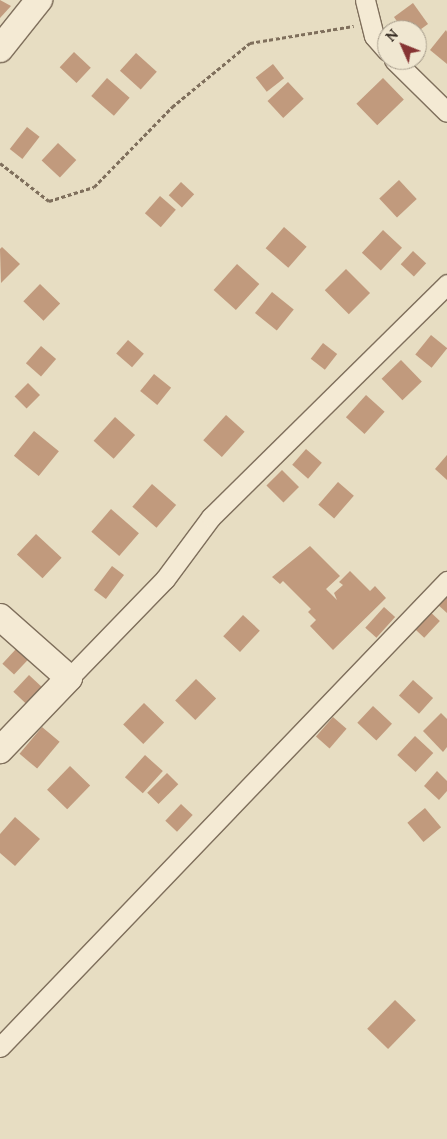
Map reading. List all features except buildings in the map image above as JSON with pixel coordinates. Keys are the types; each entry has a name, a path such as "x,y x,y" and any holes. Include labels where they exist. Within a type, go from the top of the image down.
{"main road":[{"path":"0,50 39,0"},
{"path":"0,618 69,678 0,750"}],"street":[{"path":"365,0 374,36 377,39"},
{"path":"404,70 447,112"},
{"path":"69,678 165,579 211,517 447,284"},
{"path":"0,1047 447,581"}],"path":[{"path":"0,163 49,202 94,187 172,107 250,43 353,26 374,36"}]}
